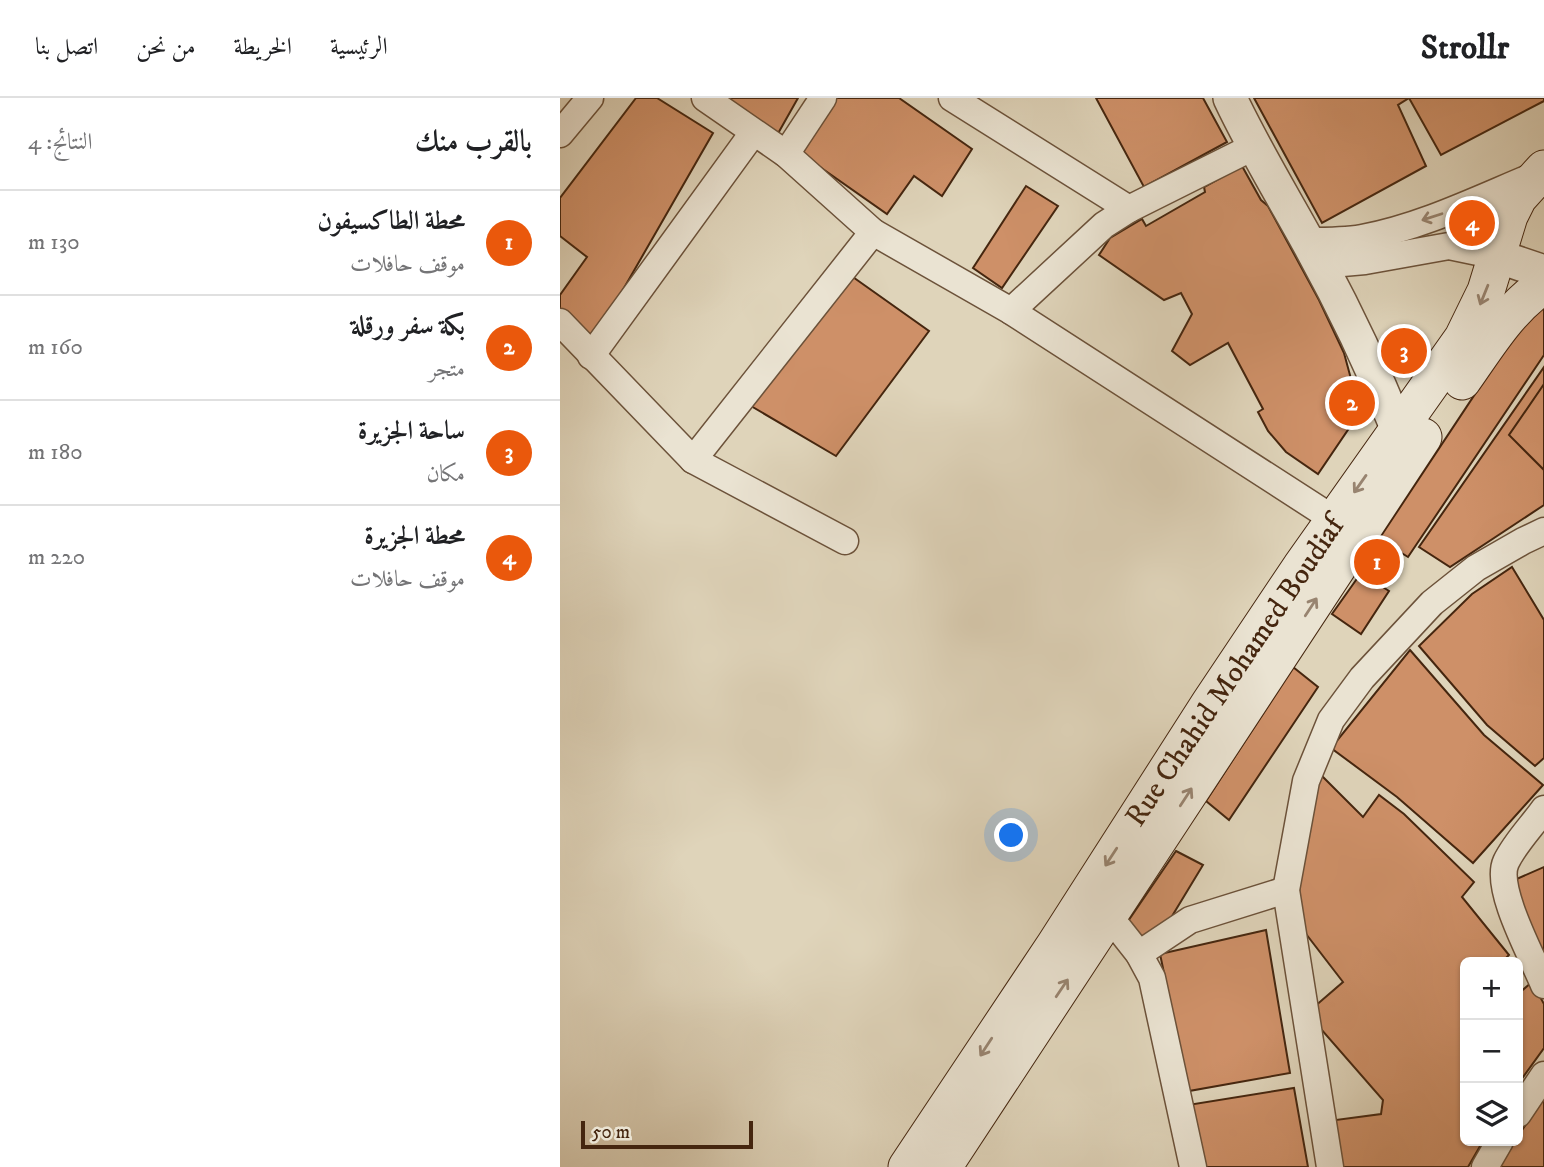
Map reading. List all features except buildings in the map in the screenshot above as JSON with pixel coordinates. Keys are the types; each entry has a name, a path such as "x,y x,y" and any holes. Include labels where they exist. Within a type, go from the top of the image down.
{"main road":[{"name":"Rue Chahid Mohamed Boudiaf","path":"907,1167 1055,945 1210,703 1463,338 1486,291 1509,216 1518,198 1543,171"},
{"name":"Rue Chahid Mohamed Boudiaf","path":"943,1167 1412,453 1507,316 1528,295 1544,285"}],"street":[{"path":"560,134 590,98"},
{"path":"705,98 786,154 873,232 1011,311 1335,520"},
{"path":"786,154 823,98"},
{"path":"952,98 1129,209"},
{"path":"1230,98 1253,147 1314,253 1398,430"},
{"path":"591,356 754,132"},
{"path":"1011,311 1104,225 1129,209 1253,147"},
{"path":"1314,253 1451,211 1543,171"},
{"path":"693,460 873,232"},
{"path":"1314,253 1365,261 1449,246 1497,256 1544,272"},
{"path":"560,322 693,460 845,541"},
{"path":"1330,1167 1286,890 1307,781 1317,750 1331,720 1362,678 1432,603 1476,568 1544,531"},
{"path":"1544,809 1505,864 1503,881 1544,985"},
{"path":"1139,954 1190,920 1286,890"},
{"path":"1109,916 1139,954 1152,978 1194,1167"},
{"path":"1523,1106 1544,1075"},
{"path":"1485,1167 1497,1146"}],"place":[{"name":"محطة الجزيرة","path":"1472,223"},
{"name":"ساحة الجزيرة","path":"1404,351"},
{"name":"بكة سفر ورقلة","path":"1352,403"},
{"name":"محطة الطاكسيفون","path":"1377,562"}]}
